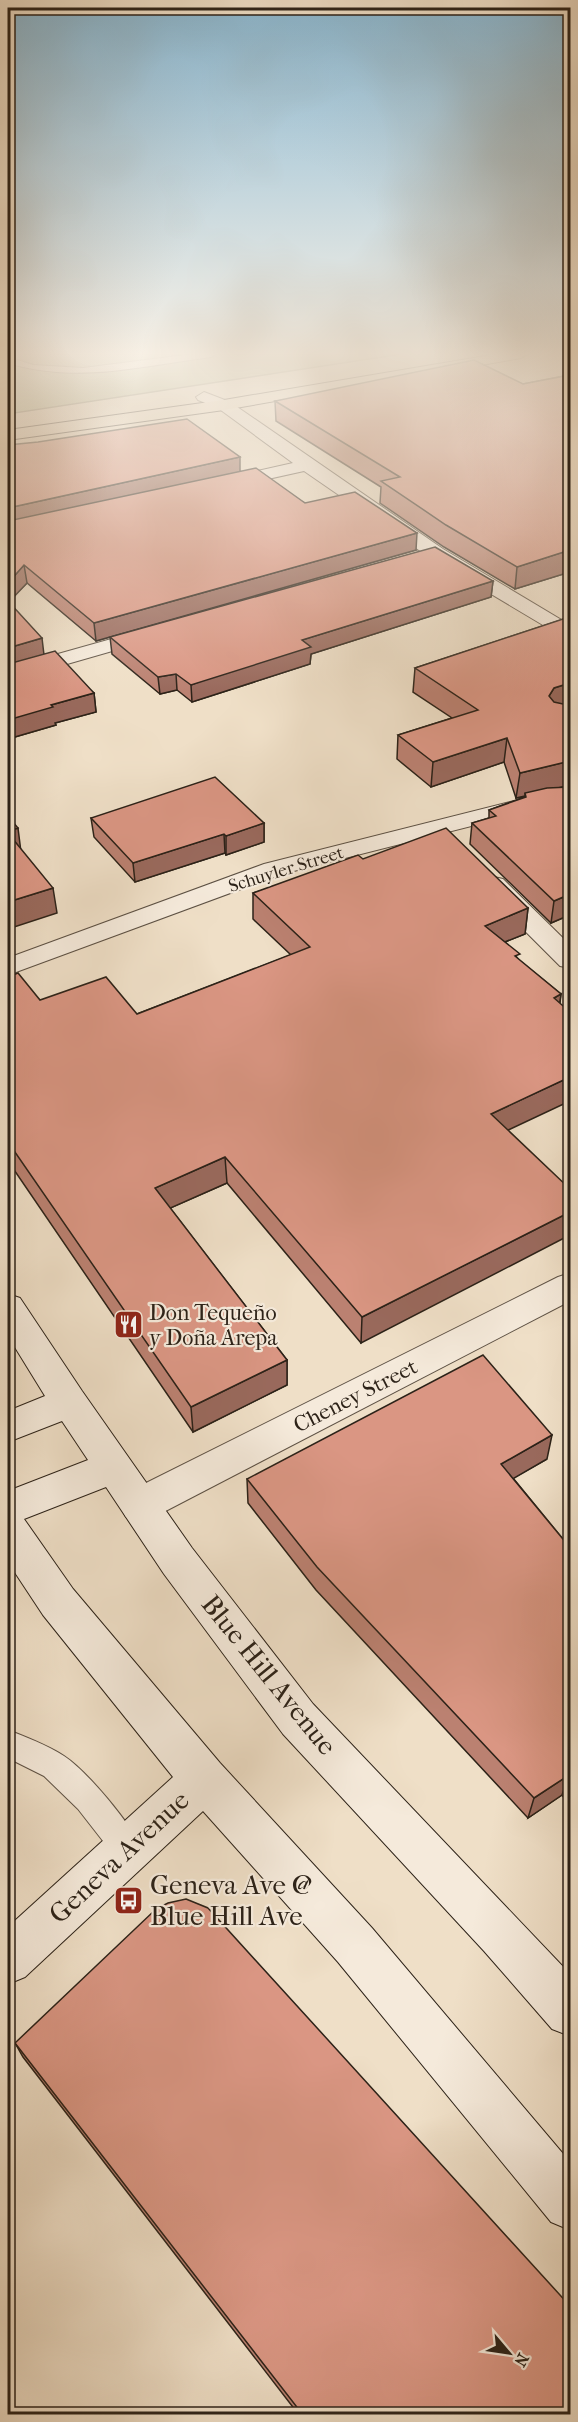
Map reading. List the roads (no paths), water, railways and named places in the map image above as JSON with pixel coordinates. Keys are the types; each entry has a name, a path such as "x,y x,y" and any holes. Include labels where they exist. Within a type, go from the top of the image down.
{"street":[{"path":"203,489 298,467"},
{"path":"310,467 436,553 570,633"},
{"path":"414,559 436,553"},
{"path":"534,611 561,606"},
{"path":"8,675 176,626"},
{"name":"Schuyler Street","path":"8,967 273,869 444,835 570,794"},
{"path":"477,868 570,960"},
{"name":"Cheney Street","path":"140,1505 570,1286"},
{"name":"Blue Hill Avenue","path":"8,1308 177,1561 298,1719 501,1934 570,2011"},
{"path":"8,1427 69,1402"},
{"path":"8,1508 114,1467"},
{"path":"8,1529 58,1602 204,1779 355,1945 570,2203"},
{"name":"Geneva Avenue","path":"8,1960 204,1779"}],"lane":[{"path":"8,1743 54,1766 88,1799 127,1849"}],"place":[{"name":"Don Tequeño y Doña Arepa","path":"128,1325"},
{"name":"Geneva Ave @ Blue Hill Ave","path":"129,1901"}]}
